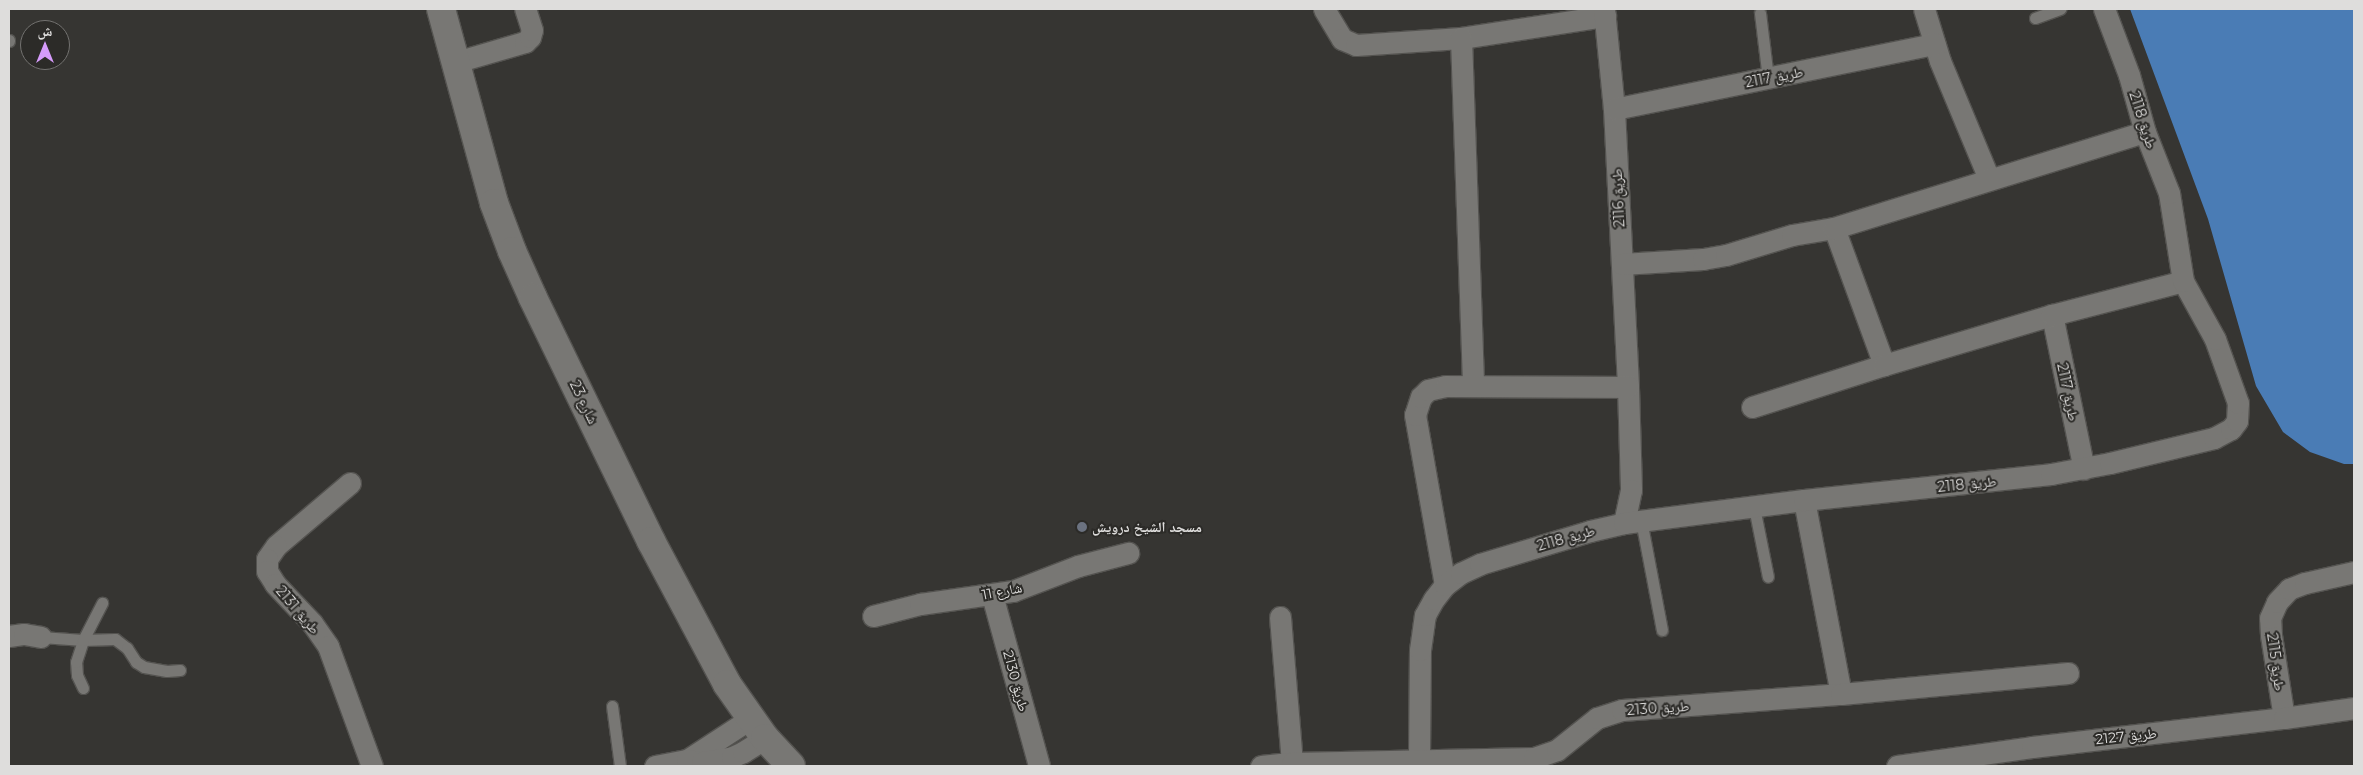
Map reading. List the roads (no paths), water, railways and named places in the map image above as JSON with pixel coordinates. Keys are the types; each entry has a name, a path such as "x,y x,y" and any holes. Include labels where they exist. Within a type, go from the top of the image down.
{"street":[{"name":"شارع 23","path":"441,9 494,203 512,251 652,542 727,684 757,729 791,766"},
{"path":"456,62 525,42 530,37 532,30 524,9"},
{"path":"1324,9 1342,39 1356,45 1461,38 1605,12"},
{"path":"1924,9 1934,44 1990,179"},
{"name":"طريق 2118","path":"1419,760 1421,632 1425,615 1445,584 1461,573 1480,564 1582,533 1633,522 1804,500 2019,479 2084,469 2214,438 2223,435 2237,421 2238,403 2215,339 2183,281 2169,193 2145,132 2129,75 2104,9"},
{"name":"طريق 2116","path":"1605,12 1614,109 1633,522"},
{"path":"1461,38 1473,386"},
{"name":"طريق 2117","path":"1614,109 1934,44"},
{"path":"1622,264 1703,259 1726,255 1792,235 1834,228 2145,132"},
{"path":"1834,228 1884,365"},
{"path":"1752,407 2052,315 2183,281"},
{"name":"طريق 2117","path":"2052,315 2084,469"},
{"path":"1445,584 1415,415 1416,406 1428,390 1437,387 1473,386 1628,387"},
{"name":"طريق 2131","path":"350,483 276,546 267,559 268,571 275,584 312,623 328,646 372,766"},
{"path":"1804,500 1841,694"},
{"name":"شارع 11","path":"873,616 920,604 992,595 1020,589 1078,566 1128,553"},
{"name":"طريق 2115","path":"2284,718 2271,635 2270,618 2277,602 2289,589 2354,572"},
{"name":"طريق 2130","path":"992,595 1039,766"},
{"path":"1280,617 1292,763"},
{"path":"9,636 24,634 41,637"},
{"name":"طريق 2130","path":"1261,766 1292,763 1534,758 1556,750 1597,718 1622,710 1841,694 2068,673"},
{"name":"طريق 2127","path":"1897,766 1987,760 2354,708"},
{"path":"655,766 687,760 757,729"},
{"path":"687,760 735,762 755,746 757,729"}],"lane":[{"path":"2035,18 2060,9"},
{"path":"1760,13 1768,78"},
{"path":"1754,507 1768,577"},
{"path":"1633,522 1662,630"},
{"path":"83,688 77,675 76,662 83,640 102,603"},
{"path":"41,637 83,640 115,639 127,648 136,662 144,667 167,671 180,670"},
{"path":"612,706 620,766"}],"water":[{"path":"2130,9 2354,9 2354,464 2344,464 2310,452 2283,432 2256,386 2208,219"}],"place":[{"name":"مسجد الشيخ درويش","path":"1082,527"}]}
